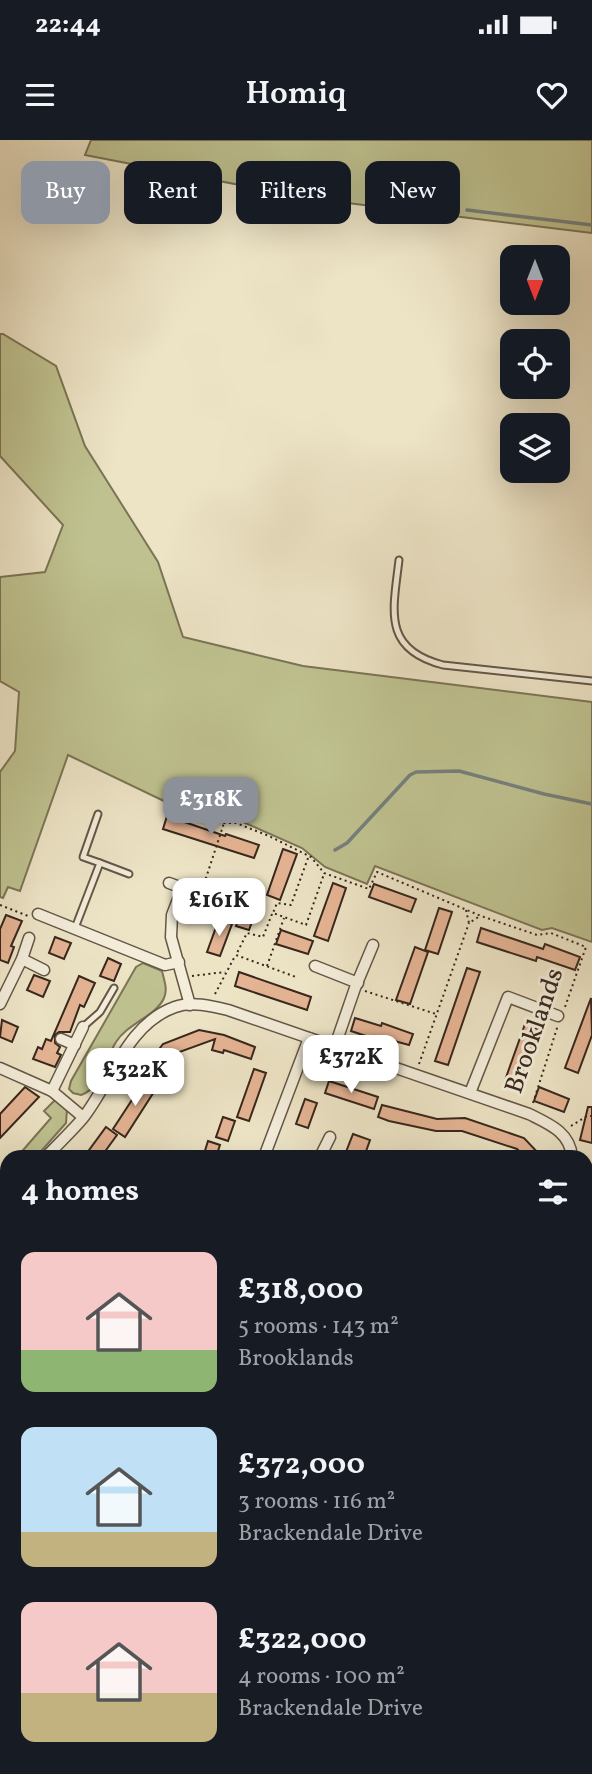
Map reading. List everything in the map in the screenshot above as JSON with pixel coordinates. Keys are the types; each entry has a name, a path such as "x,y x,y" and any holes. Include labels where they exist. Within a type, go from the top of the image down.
{"street":[{"path":"169,883 214,900"},
{"path":"182,889 172,915 172,937 190,1005"},
{"path":"38,914 165,965 179,962"},
{"path":"0,1004 29,938"},
{"path":"335,1046 373,945"},
{"path":"22,959 44,970"},
{"path":"315,966 356,985"},
{"path":"470,1093 508,997 558,1016"},
{"path":"52,1150 83,1117 135,1035 175,1006 190,1005 209,1005 228,1010 529,1114 562,1132 569,1150"},
{"path":"52,1091 83,1027"},
{"path":"267,1150 309,1038"},
{"path":"61,1040 75,1045"},
{"path":"0,1068 52,1091 83,1117"},
{"path":"326,1150 330,1137"}],"lane":[{"path":"399,561 393,617 397,632 408,648 424,660 443,666 592,681"},
{"path":"99,814 83,857 129,874"},
{"path":"75,928 100,863"},
{"path":"83,1027 100,1012 114,988"}],"path":[{"name":"Brooklands","path":"166,804 224,822 236,823 269,836 309,856 324,873 369,889 377,872 481,916 537,935 551,933 586,947 529,1114"},
{"path":"201,895 224,822"},
{"path":"209,1005 247,933 262,937 277,903 291,905 309,856"},
{"path":"273,913 306,925 324,873"},
{"path":"0,905 33,918 38,914"},
{"path":"415,1075 469,923 466,909"},
{"path":"469,923 481,916"},
{"path":"267,966 285,918"},
{"path":"236,955 296,977"},
{"path":"183,976 226,972"},
{"path":"356,985 437,1015"},
{"path":"562,1132 587,1116 592,1116"}],"green space":[{"path":"91,140 592,140 592,233 460,217 460,161 365,161 365,205 351,203 351,161 236,161 236,184 222,182 222,161 124,163 85,155"},
{"path":"0,334 56,366 85,446 158,562 183,637 303,666 592,702 592,942 552,928 542,930 375,866 367,884 325,867 302,848 243,822 219,818 166,802 68,755 20,891 8,887 3,898 0,897 0,772 15,751 19,692 0,681 0,577 45,572 63,525 0,456"},
{"path":"143,963 162,971 166,988 164,998 155,1010 127,1030 116,1042 94,1086 81,1095 73,1093 69,1089 71,1081 136,967"},
{"path":"54,1101 58,1101 67,1109 66,1123 42,1150 23,1150 51,1118 44,1111"}],"building":[{"path":"167,816 259,845 254,858 163,829"},
{"path":"283,849 297,854 280,900 267,895"},
{"path":"333,883 346,888 328,941 314,936"},
{"path":"374,884 416,899 411,912 369,897"},
{"path":"249,889 262,894 249,930 236,926"},
{"path":"439,908 452,912 438,954 425,950"},
{"path":"6,915 22,921 11,946 14,947 8,963 0,960 0,929"},
{"path":"219,919 232,924 220,956 207,952"},
{"path":"481,928 543,949 545,944 580,957 575,970 537,957 536,961 477,942"},
{"path":"281,930 313,941 308,954 276,944"},
{"path":"55,937 71,943 64,959 49,953"},
{"path":"415,947 428,952 410,1004 396,1000"},
{"path":"108,958 121,964 114,981 100,976"},
{"path":"467,968 480,972 448,1065 435,1061"},
{"path":"239,972 311,997 307,1010 235,986"},
{"path":"34,975 50,981 43,997 27,990"},
{"path":"79,976 95,983 84,1007 80,1005 70,1032 59,1032 55,1035 55,1043 60,1047 57,1053 61,1055 55,1067 33,1059 38,1047 42,1049 46,1039 51,1041"},
{"path":"591,998 592,1035 578,1073 565,1068"},
{"path":"355,1018 381,1026 382,1023 413,1034 409,1045 376,1036 375,1039 351,1031"},
{"path":"2,1020 18,1027 12,1042 0,1037"},
{"path":"525,1024 538,1029 517,1087 504,1083"},
{"path":"199,1030 224,1035 255,1047 251,1059 224,1050 223,1053 212,1050 215,1039 171,1055 153,1080 142,1072 163,1044"},
{"path":"254,1069 266,1073 249,1121 237,1117"},
{"path":"145,1080 157,1087 125,1137 113,1129"},
{"path":"329,1081 378,1097 374,1109 325,1093"},
{"path":"25,1087 39,1097 0,1138 0,1114"},
{"path":"539,1087 569,1099 564,1112 534,1101"},
{"path":"305,1099 317,1103 308,1128 296,1124"},
{"path":"382,1105 437,1119 465,1118 524,1138 535,1150 518,1150 462,1131 436,1131 378,1117"},
{"path":"588,1107 592,1107 592,1143 580,1140"},
{"path":"223,1117 235,1121 228,1141 216,1137"},
{"path":"106,1127 117,1135 106,1150 89,1150"},
{"path":"353,1134 370,1140 366,1150 347,1150"},
{"path":"208,1141 220,1145 218,1150 205,1150"}],"waterway":[{"path":"467,210 592,225"},
{"path":"335,850 347,843 410,775 416,772 459,771 592,804"}]}
